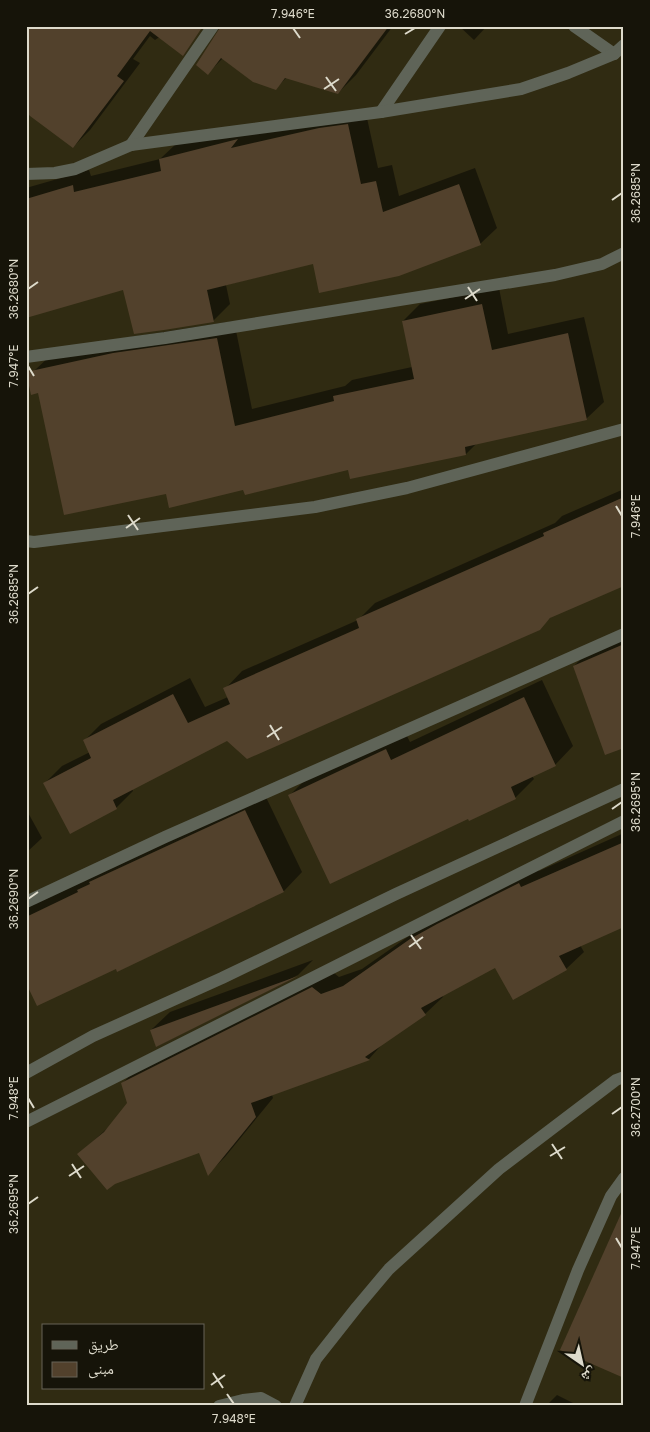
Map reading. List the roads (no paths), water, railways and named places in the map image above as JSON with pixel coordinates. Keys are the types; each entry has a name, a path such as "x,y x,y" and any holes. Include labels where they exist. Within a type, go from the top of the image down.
{"street":[{"path":"130,145 214,26"},
{"path":"381,112 440,26"},
{"path":"574,26 614,54"},
{"path":"26,174 55,174 75,169 130,145 381,112 521,89 568,73 614,54 624,45"},
{"path":"26,357 165,338 555,275 602,264 624,253"},
{"path":"26,541 34,542 315,506 407,488 624,429"},
{"path":"26,902 165,837 624,634"},
{"path":"26,1073 93,1036 222,978 396,894 624,789"},
{"path":"28,1122 624,821"},
{"path":"296,1406 316,1359 356,1307 388,1270 499,1169 616,1080 624,1077"},
{"path":"525,1406 578,1270 611,1196 624,1178"},
{"path":"219,1406 261,1398 276,1406"}]}
